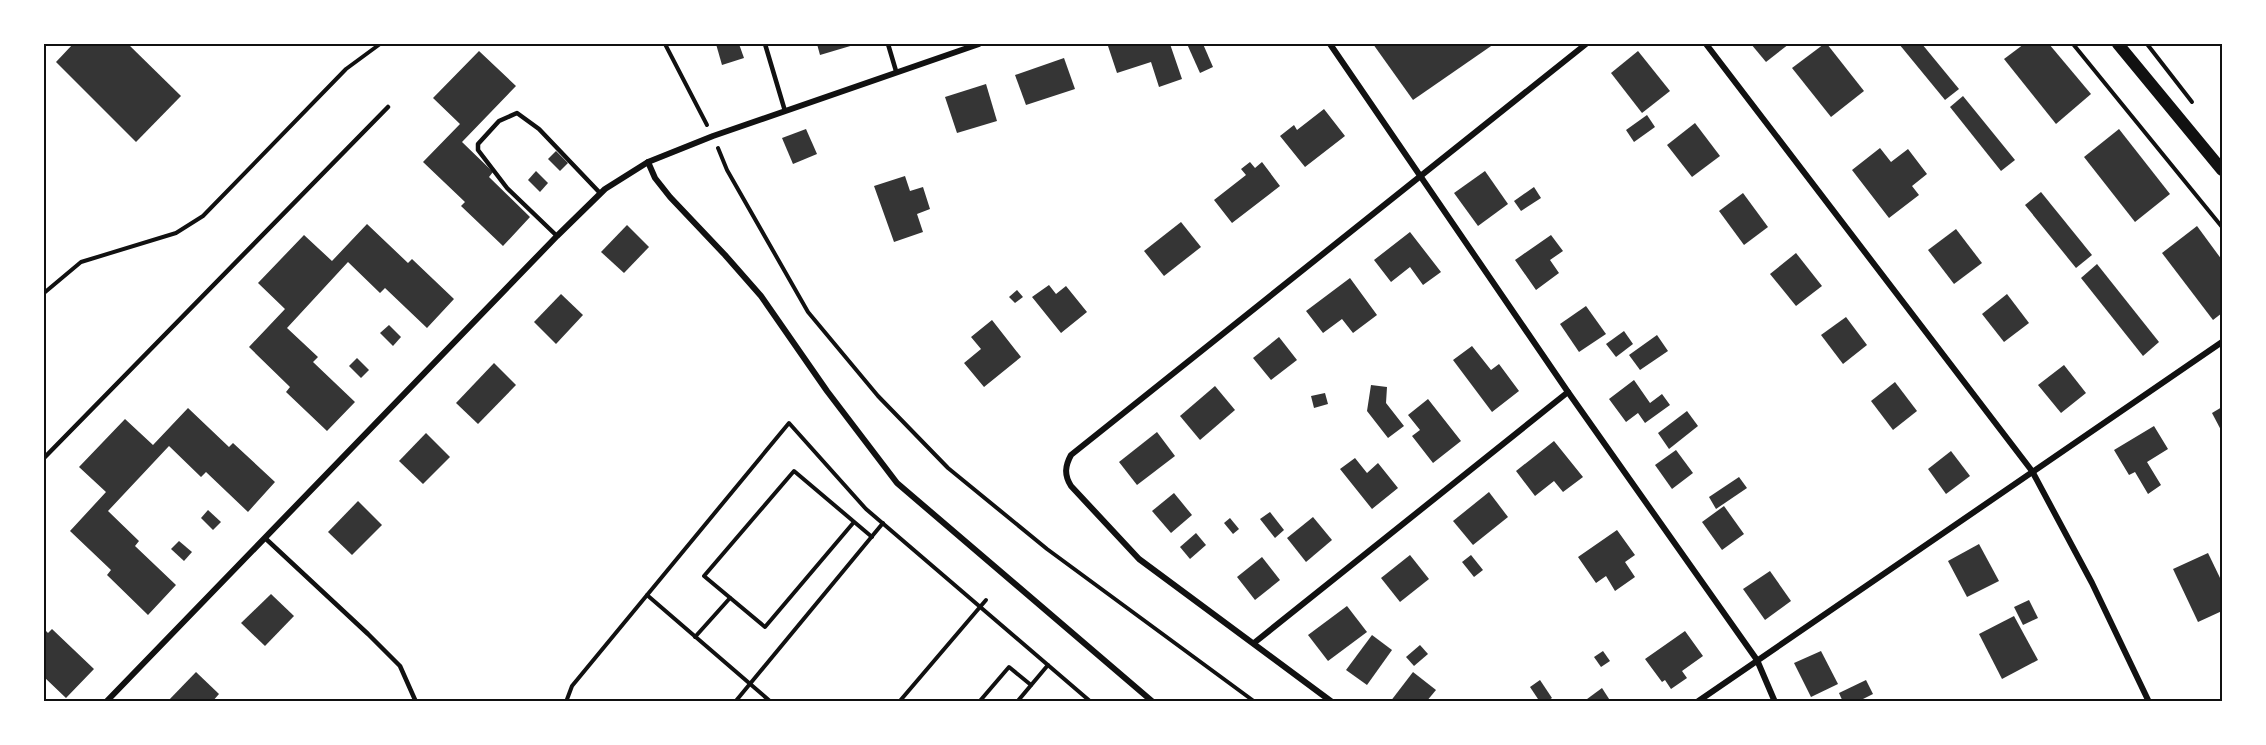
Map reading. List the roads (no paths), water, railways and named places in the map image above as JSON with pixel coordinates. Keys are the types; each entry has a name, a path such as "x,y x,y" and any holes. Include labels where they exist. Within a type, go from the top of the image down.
{"main road":[{"path":"2118,44 2223,170"}],"street":[{"path":"106,702 600,193 648,162 713,136 896,70 979,44"},
{"path":"1330,44 1422,175 1568,392 1757,660 1775,702"},
{"path":"1332,702 1139,559 1071,486 1067,479 1066,465 1071,455 1586,44"},
{"path":"1706,44 2032,471 2092,582 2149,702"},
{"path":"648,162 655,178 670,197 760,296 827,391 897,483 1153,702"},
{"path":"1697,702 2223,342"},
{"path":"1254,643 1568,392"}],"lane":[{"path":"765,44 785,111"},
{"path":"888,44 896,70"},
{"path":"44,458 387,107"},
{"path":"557,236 507,188 478,150 478,144 499,121 517,113 539,129 600,193"},
{"path":"265,538 400,666 416,702"}]}
